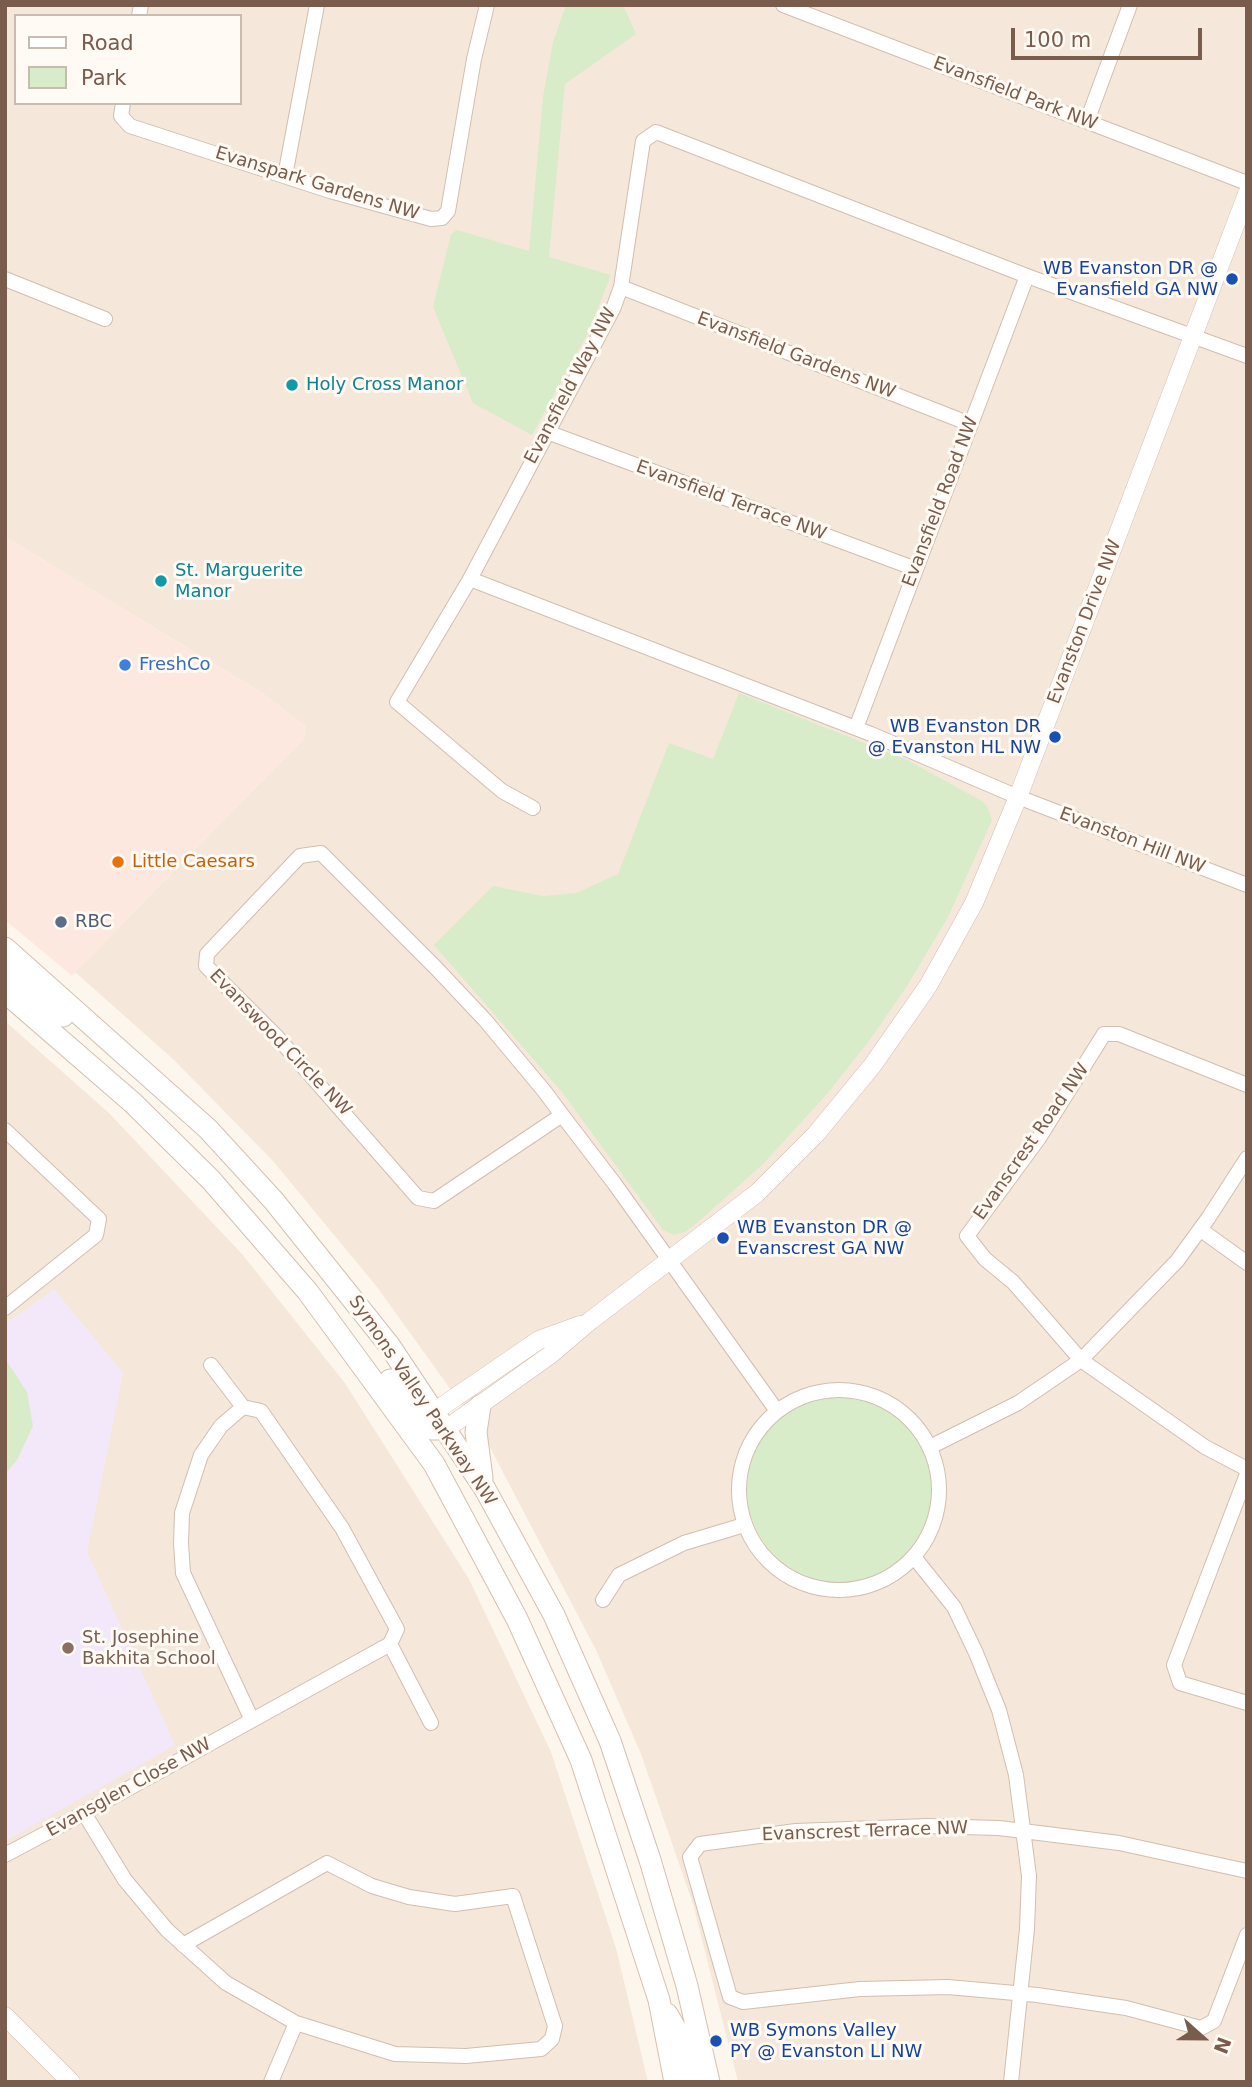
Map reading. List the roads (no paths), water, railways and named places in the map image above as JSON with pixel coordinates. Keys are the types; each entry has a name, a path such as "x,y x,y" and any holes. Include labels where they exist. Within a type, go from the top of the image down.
{"main road":[{"name":"Symons Valley Parkway NW","path":"5,948 117,1045 208,1129 274,1201 336,1275 422,1420 434,1464 517,1619 581,1759 659,2000 675,2082"},
{"path":"5,971 65,1017 117,1045"},
{"path":"5,992 133,1104 211,1180 262,1238 318,1294 422,1420"},
{"path":"480,1406 476,1432 482,1484"},
{"name":"Symons Valley Parkway NW","path":"422,1420 446,1429 482,1484 554,1615 610,1741 668,1923 709,2082"},
{"path":"659,2000 681,2038 692,2082"}],"street":[{"path":"285,176 317,5"},
{"name":"Evanspark Gardens NW","path":"123,105 121,116 130,126 285,176 431,219 442,218 448,211 474,59 487,5"},
{"name":"Evansfield Park NW","path":"783,5 1247,183"},
{"path":"1087,121 1130,5"},
{"name":"Evansfield Way NW","path":"533,808 502,791 397,702 470,579 547,432 600,339 621,288 643,141 656,132 1027,276 1247,356"},
{"name":"Evanston Drive NW","path":"446,1429 550,1355 590,1321 757,1193 816,1134 872,1066 928,986 974,903 1018,797 1247,194"},
{"name":"Evansfield Road NW","path":"856,728 1027,276"},
{"path":"5,279 105,319"},
{"name":"Evansfield Gardens NW","path":"621,288 970,424"},
{"name":"Evansfield Terrace NW","path":"547,432 916,569"},
{"path":"470,579 856,728 1018,797"},
{"name":"Evanston Hill NW","path":"1018,797 1247,885"},
{"name":"Evanswood Circle NW","path":"562,1115 434,1201 418,1198 357,1124 278,1038 206,967 207,954 300,856 321,853 485,1020 562,1115 777,1411"},
{"name":"Evanscrest Road NW","path":"1081,1360 1013,1282 985,1259 967,1237 1039,1138 1104,1034 1127,1037 1247,1085"},
{"path":"5,1130 99,1219 96,1235 5,1308"},
{"path":"930,1447 1018,1403 1081,1360 1147,1293 1201,1230 1247,1158"},
{"path":"1201,1230 1247,1263"},
{"name":"Evanston Drive NW","path":"422,1420 540,1340 590,1321"},
{"path":"1081,1360 1205,1447 1247,1469"},
{"path":"211,1365 243,1407 261,1410 342,1528 397,1629 390,1644 431,1723"},
{"path":"849,1390 875,1396 897,1408 916,1426 930,1447 939,1475 939,1505 930,1533 914,1557 887,1579 855,1590 820,1590 788,1577 761,1555 744,1525 738,1494 742,1463 755,1434 777,1411 811,1394 849,1390"},
{"path":"243,1407 221,1426 201,1455 182,1513 181,1543 183,1573 252,1720"},
{"path":"1247,1474 1174,1665 1180,1683 1247,1703"},
{"path":"603,1600 619,1575 684,1543 744,1525"},
{"path":"914,1557 954,1607 999,1710 1016,1775 1029,1876 1011,2082"},
{"name":"Evansglen Close NW","path":"5,1855 390,1644"},
{"path":"84,1813 125,1880 183,1945 226,1983 296,2023 395,2054 466,2056 541,2049 552,2039 555,2026 513,1896 455,1904 409,1897 372,1886 327,1863 183,1945"},
{"name":"Evanscrest Terrace NW","path":"1020,1993 948,1987 860,1989 743,2002 730,1997 690,1857 700,1844 796,1831 927,1826 1023,1831"},
{"path":"1023,1831 1119,1843 1247,1871"},
{"path":"1020,1993 1126,2008 1201,2028 1214,2021 1247,1935"},
{"path":"5,2016 71,2082"},
{"path":"271,2082 296,2023"}],"place":[{"name":"WB Evanston DR @ Evansfield GA NW","path":"1232,279"},
{"name":"Holy Cross Manor","path":"292,385"},
{"name":"St. Marguerite Manor","path":"161,581"},
{"name":"FreshCo","path":"125,665"},
{"name":"WB Evanston DR @ Evanston HL NW","path":"1055,737"},
{"name":"Little Caesars","path":"118,862"},
{"name":"RBC","path":"61,922"},
{"name":"WB Evanston DR @ Evanscrest GA NW","path":"723,1238"},
{"name":"St. Josephine Bakhita School","path":"68,1648"},
{"name":"WB Symons Valley PY @ Evanston LI NW","path":"716,2041"}]}
